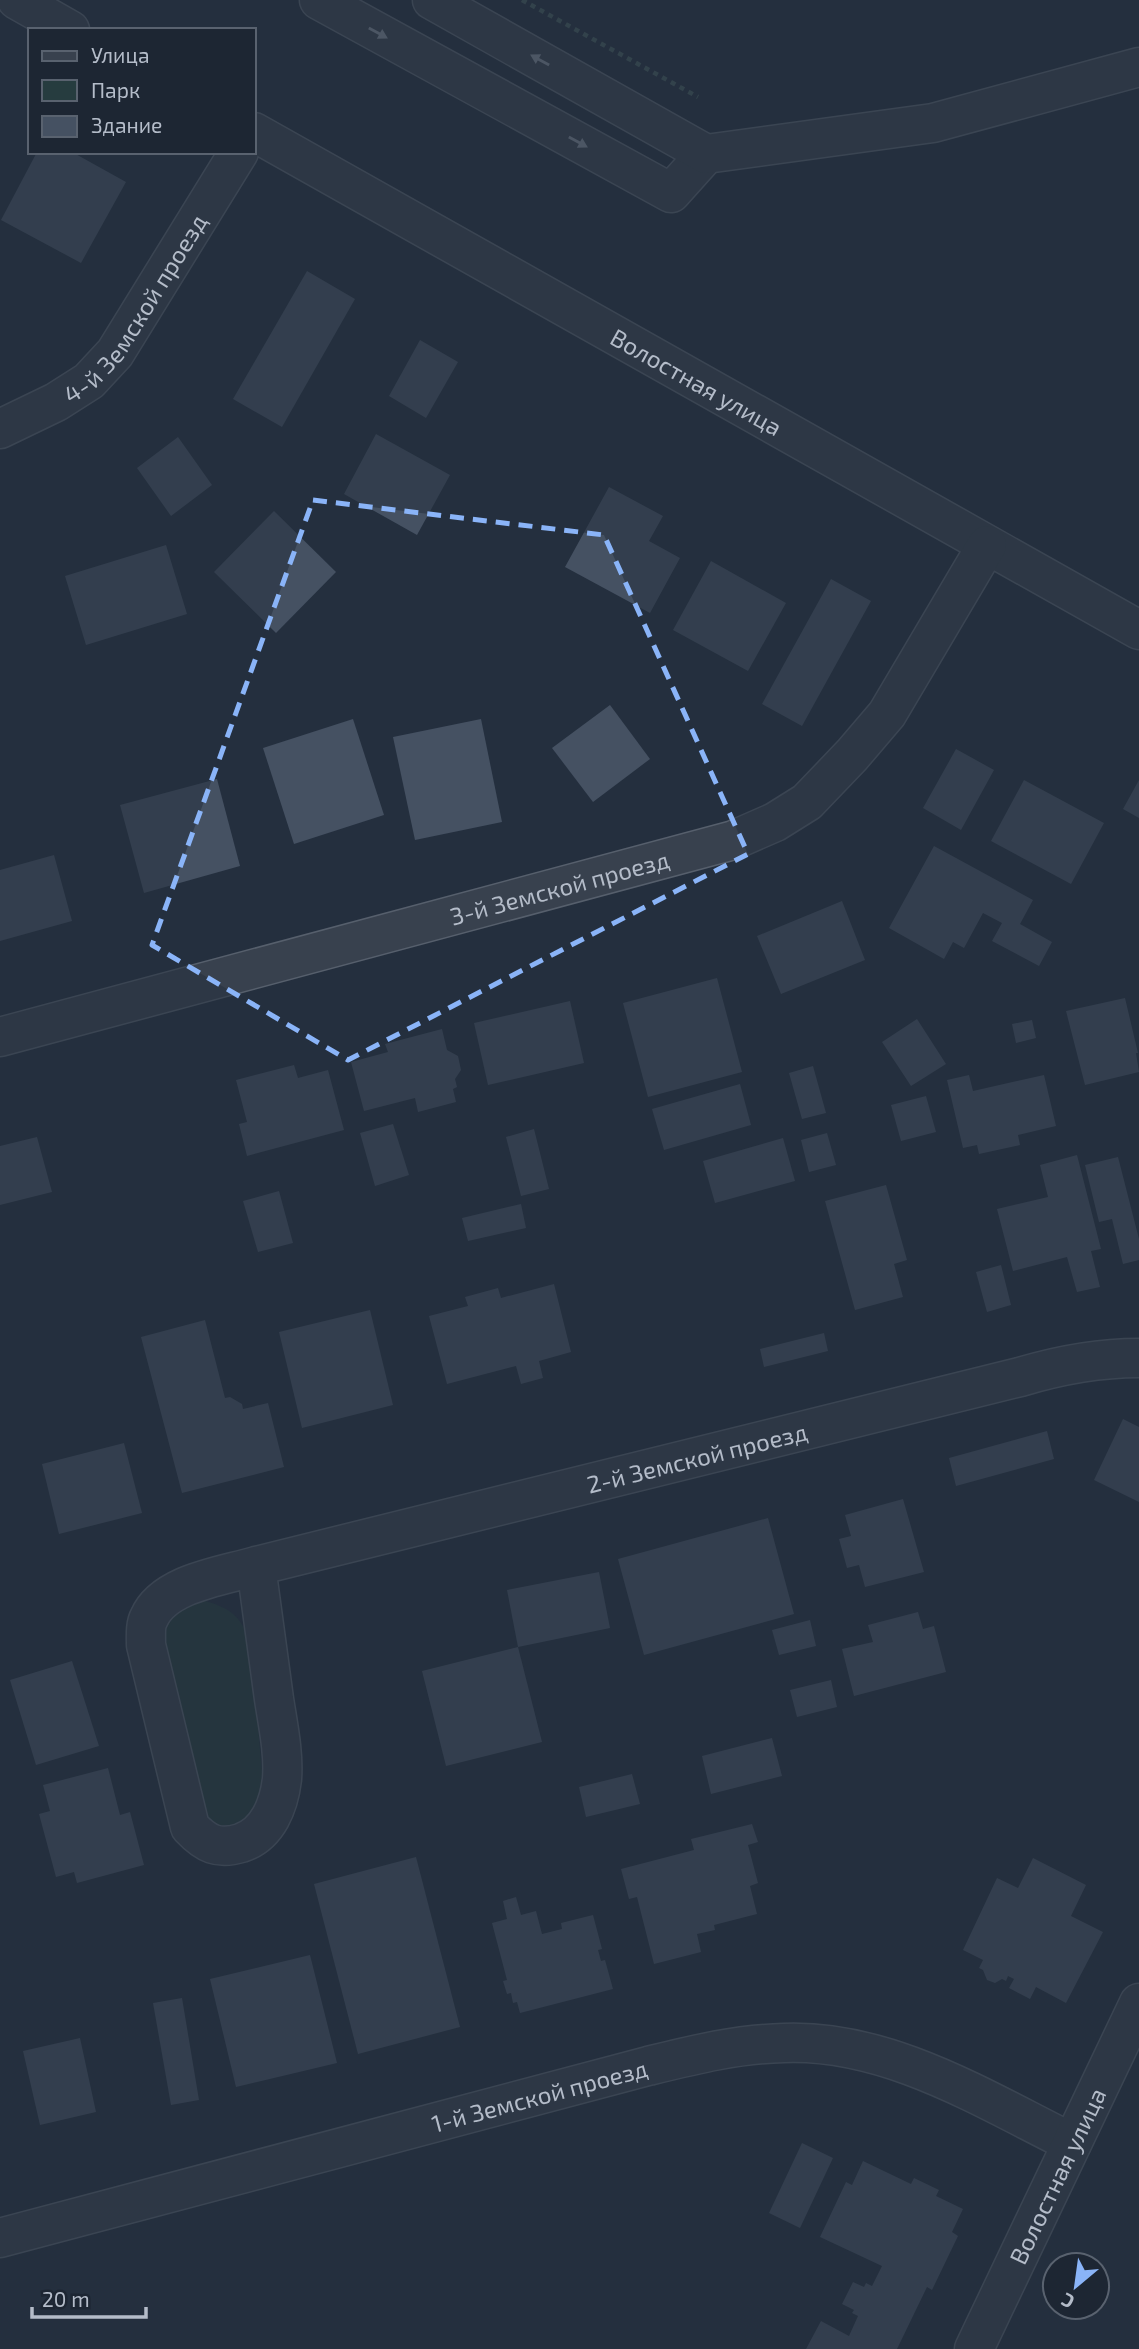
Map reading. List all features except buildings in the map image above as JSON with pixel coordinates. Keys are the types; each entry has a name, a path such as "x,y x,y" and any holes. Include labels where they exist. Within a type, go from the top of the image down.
{"street":[{"path":"17,0 66,28"},
{"path":"318,0 671,194 706,154"},
{"path":"432,0 706,154 933,123 1139,67"},
{"name":"Волостная улица","path":"256,133 1139,631"},
{"name":"4-й Земской проезд","path":"0,429 56,402 89,381 115,353 238,154"},
{"name":"3-й Земской проезд","path":"0,1037 734,841 775,822 807,802 887,714 988,545"},
{"name":"2-й Земской проезд","path":"256,1566 281,1744 282,1778 271,1818 259,1833 247,1841 216,1847 202,1840 190,1827 146,1645 148,1619 158,1602 181,1588 256,1566 1053,1367 1084,1361 1139,1358"},
{"name":"Волостная улица","path":"975,2349 1139,2003"},
{"name":"1-й Земской проезд","path":"0,2238 648,2066 740,2046 787,2042 834,2046 880,2056 924,2071 1072,2143"}],"path":[{"path":"522,0 698,97"}],"highlighted area":[{"path":"313,500 604,535 748,854 348,1060 152,945"}],"green space":[{"path":"203,1600 221,1606 233,1614 251,1642 261,1786 257,1802 250,1813 239,1822 225,1826 218,1826 204,1819 161,1628 184,1604"}]}
